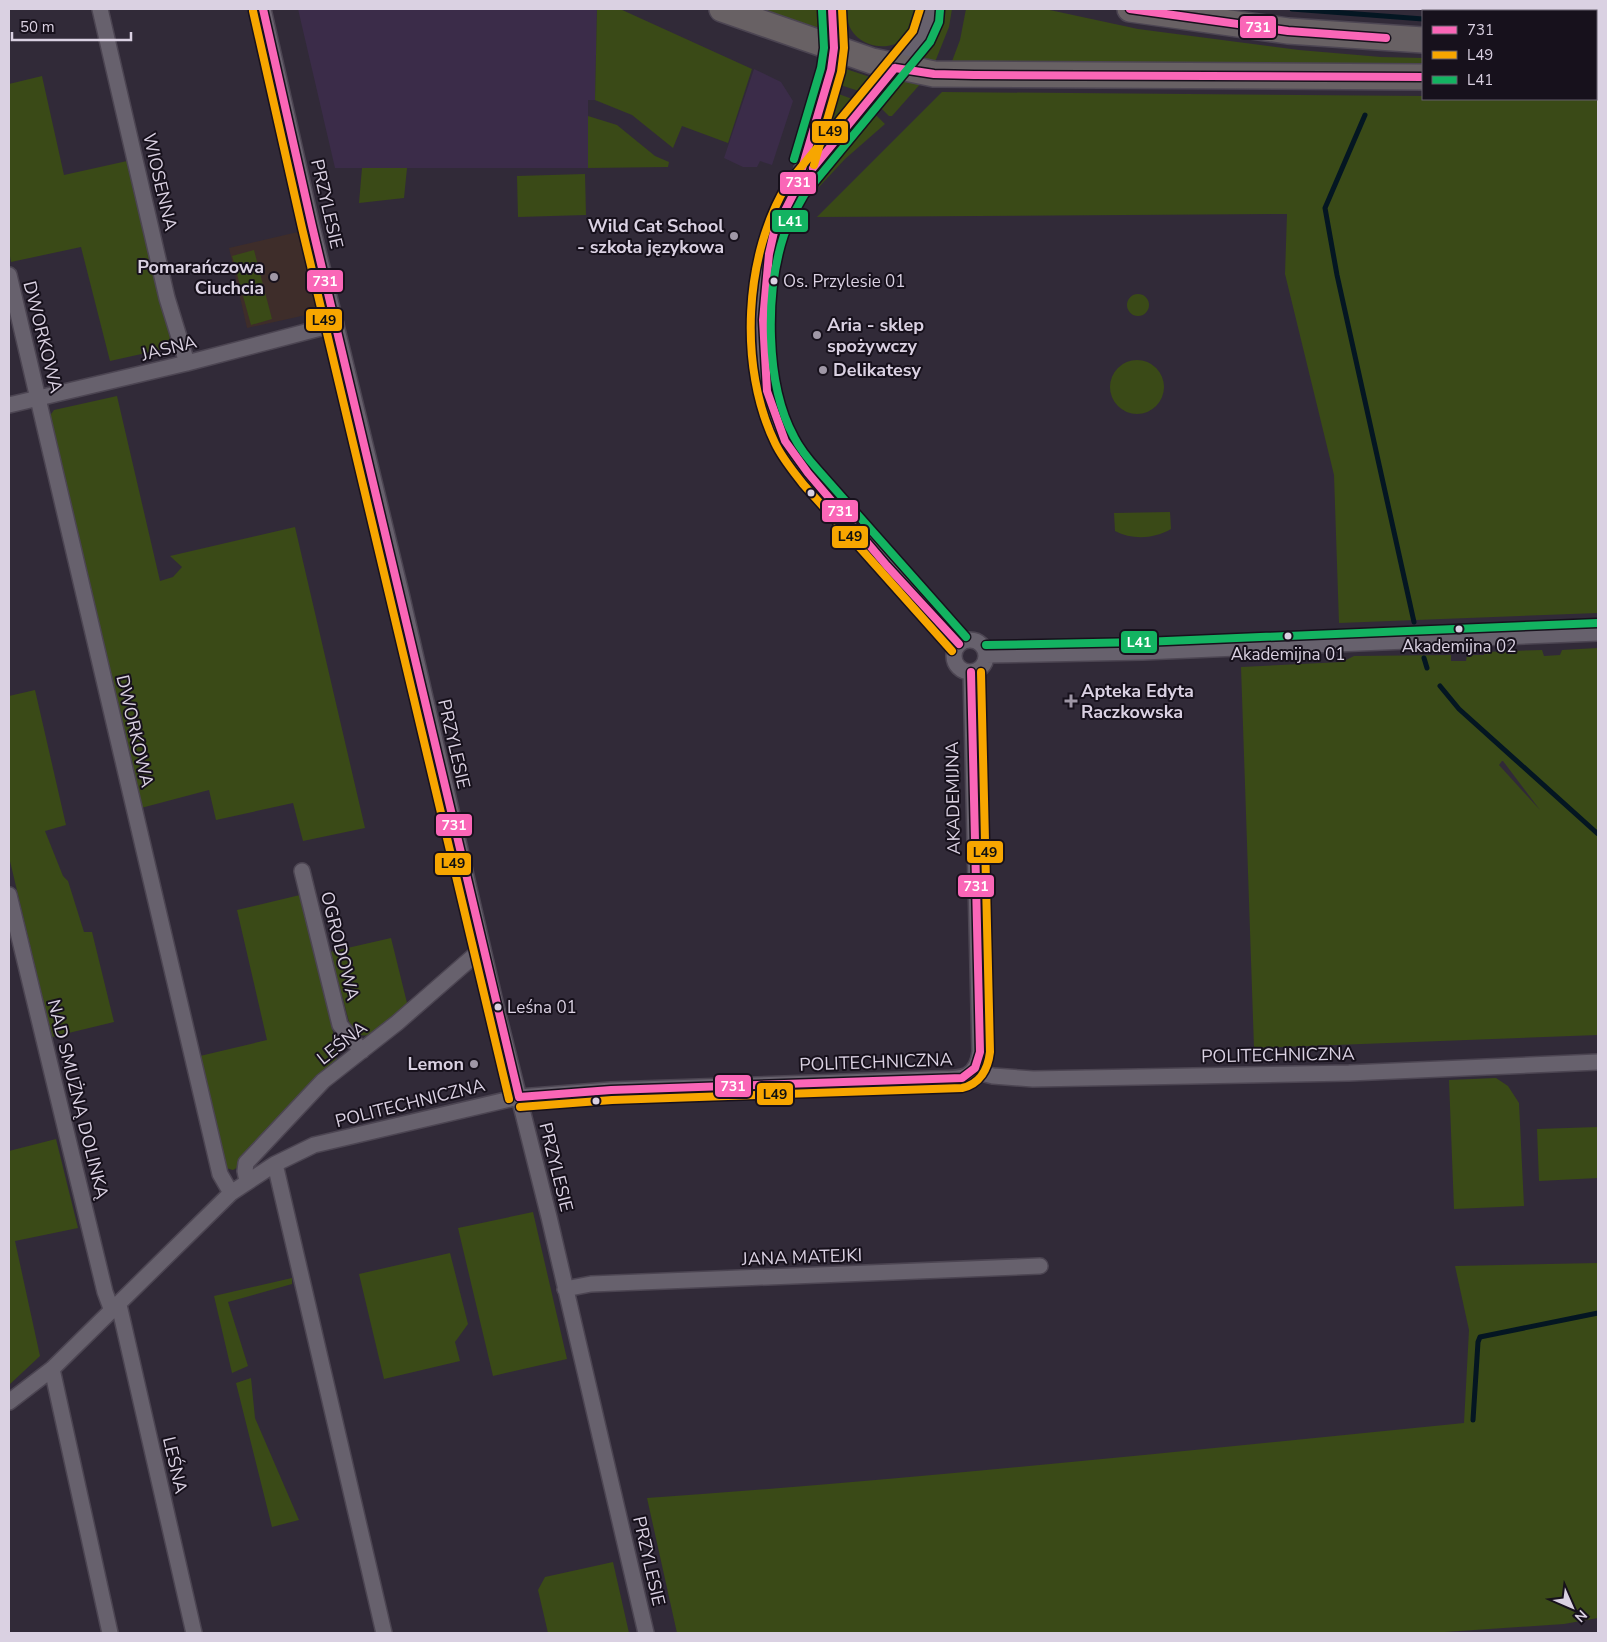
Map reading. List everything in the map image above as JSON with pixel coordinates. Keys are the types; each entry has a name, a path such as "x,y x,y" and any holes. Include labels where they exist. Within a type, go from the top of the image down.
{"main road":[{"path":"722,9 896,68 934,74 1422,77"},
{"path":"1130,9 1288,31 1422,40"}],"street":[{"name":"WIOSENNA","path":"100,9 167,298 187,363"},
{"name":"PRZYLESIE","path":"263,9 312,226 646,1633"},
{"path":"832,9 834,48 831,70 796,189 774,232 766,275 763,348 767,391 772,411 785,441 808,473 887,566 958,644"},
{"path":"796,189 922,36 929,19 930,9"},
{"name":"DWORKOWA","path":"9,275 217,1164 220,1174 231,1193"},
{"name":"JASNA","path":"9,405 187,363 336,324"},
{"path":"986,655 1134,652 1598,634"},
{"path":"968,640 976,642 983,647 986,655 982,667 970,672 960,670 954,662 954,651 958,644 968,640"},
{"name":"AKADEMIJNA","path":"970,672 980,1052 978,1063 973,1071"},
{"name":"OGRODOWA","path":"302,871 340,1025 362,1051"},
{"name":"NAD SMUŻNĄ DOLINKĄ","path":"9,895 105,1292 116,1308"},
{"name":"LEŚNA","path":"247,1181 246,1163 323,1081 362,1051 476,954 484,950"},
{"name":"POLITECHNICZNA","path":"231,1193 275,1164 314,1145 520,1097 612,1090 962,1078 973,1071 993,1076 1042,1078 1349,1073 1598,1062"},
{"path":"275,1164 384,1633"},
{"path":"9,1402 52,1369 231,1193"},
{"name":"JANA MATEJKI","path":"565,1290 591,1284 1040,1266"},
{"name":"LEŚNA","path":"116,1308 194,1633"},
{"path":"52,1369 110,1633"}],"shaded area":[{"path":"298,9 597,9 595,100 588,100 588,168 335,168"},
{"path":"754,69 781,82 793,101 772,165 760,161 757,167 743,167 724,158"},
{"name":"Pomarańczowa Ciuchcia","path":"302,231 319,306 315,313 247,328 229,248"}],"green space":[{"path":"597,9 620,9 752,69 728,143 682,126 673,148 632,115 595,100"},
{"path":"762,9 823,9 825,30"},
{"path":"847,9 919,9 914,27 905,39 892,45 879,46 866,43 855,35 848,24"},
{"path":"941,9 952,9 949,27 935,62 917,60 935,36 941,16"},
{"path":"966,9 1045,9 1138,29 1299,50 1381,57 1422,58 1422,71 951,64 960,40"},
{"path":"840,67 873,78 862,92 837,84"},
{"path":"42,76 64,175 127,161 170,338 164,349 110,361 81,247 11,262 9,251 9,84"},
{"path":"908,80 922,82 892,116 889,116 876,103 894,84"},
{"path":"942,92 1422,96 1422,100 1597,100 1598,98 1598,613 1339,623 1334,475 1285,274 1287,214 817,217"},
{"path":"836,93 855,100 826,138 824,137"},
{"path":"871,110 885,124 845,159 819,187 819,175"},
{"path":"588,116 617,125 655,156 669,162 668,167 588,168"},
{"path":"362,168 407,168 404,198 359,203"},
{"path":"585,174 586,215 518,217 517,176"},
{"path":"254,250 272,319 251,325 232,256"},
{"path":"1138,294 1146,297 1149,305 1146,313 1138,316 1130,313 1127,305 1130,297"},
{"path":"1137,360 1147,362 1156,368 1162,377 1164,387 1162,397 1156,406 1147,412 1137,414 1127,412 1118,406 1112,397 1110,387 1112,377 1118,368 1127,362"},
{"path":"117,396 160,581 173,577 182,567 170,556 295,527 365,828 303,841 293,803 216,820 209,790 141,808 49,417 54,410"},
{"path":"1170,512 1171,529 1157,535 1136,537 1115,531 1114,513"},
{"path":"1598,648 1598,1035 1254,1048 1241,667 1342,662 1354,656 1451,655 1451,661 1466,661 1467,655 1484,655 1484,652 1542,650 1544,656 1560,655 1562,650","holes":["1503,761 1540,810 1499,765"]},
{"path":"35,690 66,825 45,831 63,876 68,881 84,932 92,932 114,1022 52,1037 9,857 9,696"},
{"path":"300,895 338,1053 334,1067 240,1166 233,1170 226,1168 200,1056 267,1040 237,910"},
{"path":"391,938 408,1007 372,1034 363,1036 351,1029 330,952"},
{"path":"1496,1078 1508,1086 1519,1103 1524,1206 1454,1209 1449,1080"},
{"path":"1598,1127 1598,1178 1539,1181 1537,1129"},
{"path":"56,1139 78,1228 15,1241 40,1356 9,1385 9,1151"},
{"path":"533,1212 567,1359 493,1376 458,1228"},
{"path":"450,1253 468,1324 455,1342 460,1361 384,1379 359,1274"},
{"path":"1598,1263 1598,1618 1564,1624 1430,1633 677,1633 647,1498 954,1473 1464,1423 1469,1330 1455,1266"},
{"path":"292,1278 292,1284 228,1302 248,1366 232,1373 214,1296"},
{"path":"251,1378 255,1418 299,1520 272,1527 236,1383"},
{"path":"613,1562 629,1633 548,1633 538,1590 545,1577"}],"waterway":[{"path":"1292,9 1422,19"},
{"path":"1365,115 1325,208 1337,275 1414,622"},
{"path":"1424,658 1427,668"},
{"path":"1440,686 1459,709 1598,834"},
{"path":"1473,1420 1478,1342 1480,1337 1598,1313"}],"transit line":[{"name":"731","path":"263,9 312,226 519,1097"},
{"name":"731","path":"832,9 834,48 831,70 796,189 774,232 769,254 763,320 767,391 785,441 808,473 887,566 959,644"},
{"name":"L49","path":"814,165 841,72 844,48 842,9"},
{"name":"L49","path":"920,9 913,31 788,183 773,211 762,243 755,276 751,311 751,346 755,380 763,413 775,443 784,459 803,484 952,651"},
{"name":"731","path":"1130,9 1288,31 1386,38"},
{"name":"L41","path":"794,159 821,68 824,48 822,10"},
{"name":"L41","path":"940,10 939,22 930,42 804,195 793,215 784,235 773,283 771,338 773,365 784,415 799,446 966,637"},
{"name":"L49","path":"253,11 302,228 509,1099"},
{"name":"731","path":"895,68 934,74 974,75 1422,77"},
{"name":"731","path":"813,168 895,68"},
{"name":"L41","path":"986,645 1143,642 1598,623"},
{"name":"731","path":"519,1097 611,1090 962,1078 975,1068 980,1052 971,672"},
{"name":"L49","path":"520,1107 612,1100 962,1088 974,1083 985,1070 990,1052 981,672"}],"place":[{"name":"Wild Cat School - szkoła językowa","path":"734,236"},
{"name":"Pomarańczowa Ciuchcia","path":"274,277"},
{"name":"Os. Przylesie 01","path":"774,281"},
{"name":"Aria - sklep spożywczy","path":"817,335"},
{"name":"Delikatesy","path":"823,370"},
{"name":"Akademijna 02","path":"1459,629"},
{"name":"Akademijna 01","path":"1288,636"},
{"name":"Apteka Edyta Raczkowska","path":"1071,701"},
{"name":"Leśna 01","path":"498,1007"},
{"name":"Lemon","path":"474,1064"}]}
